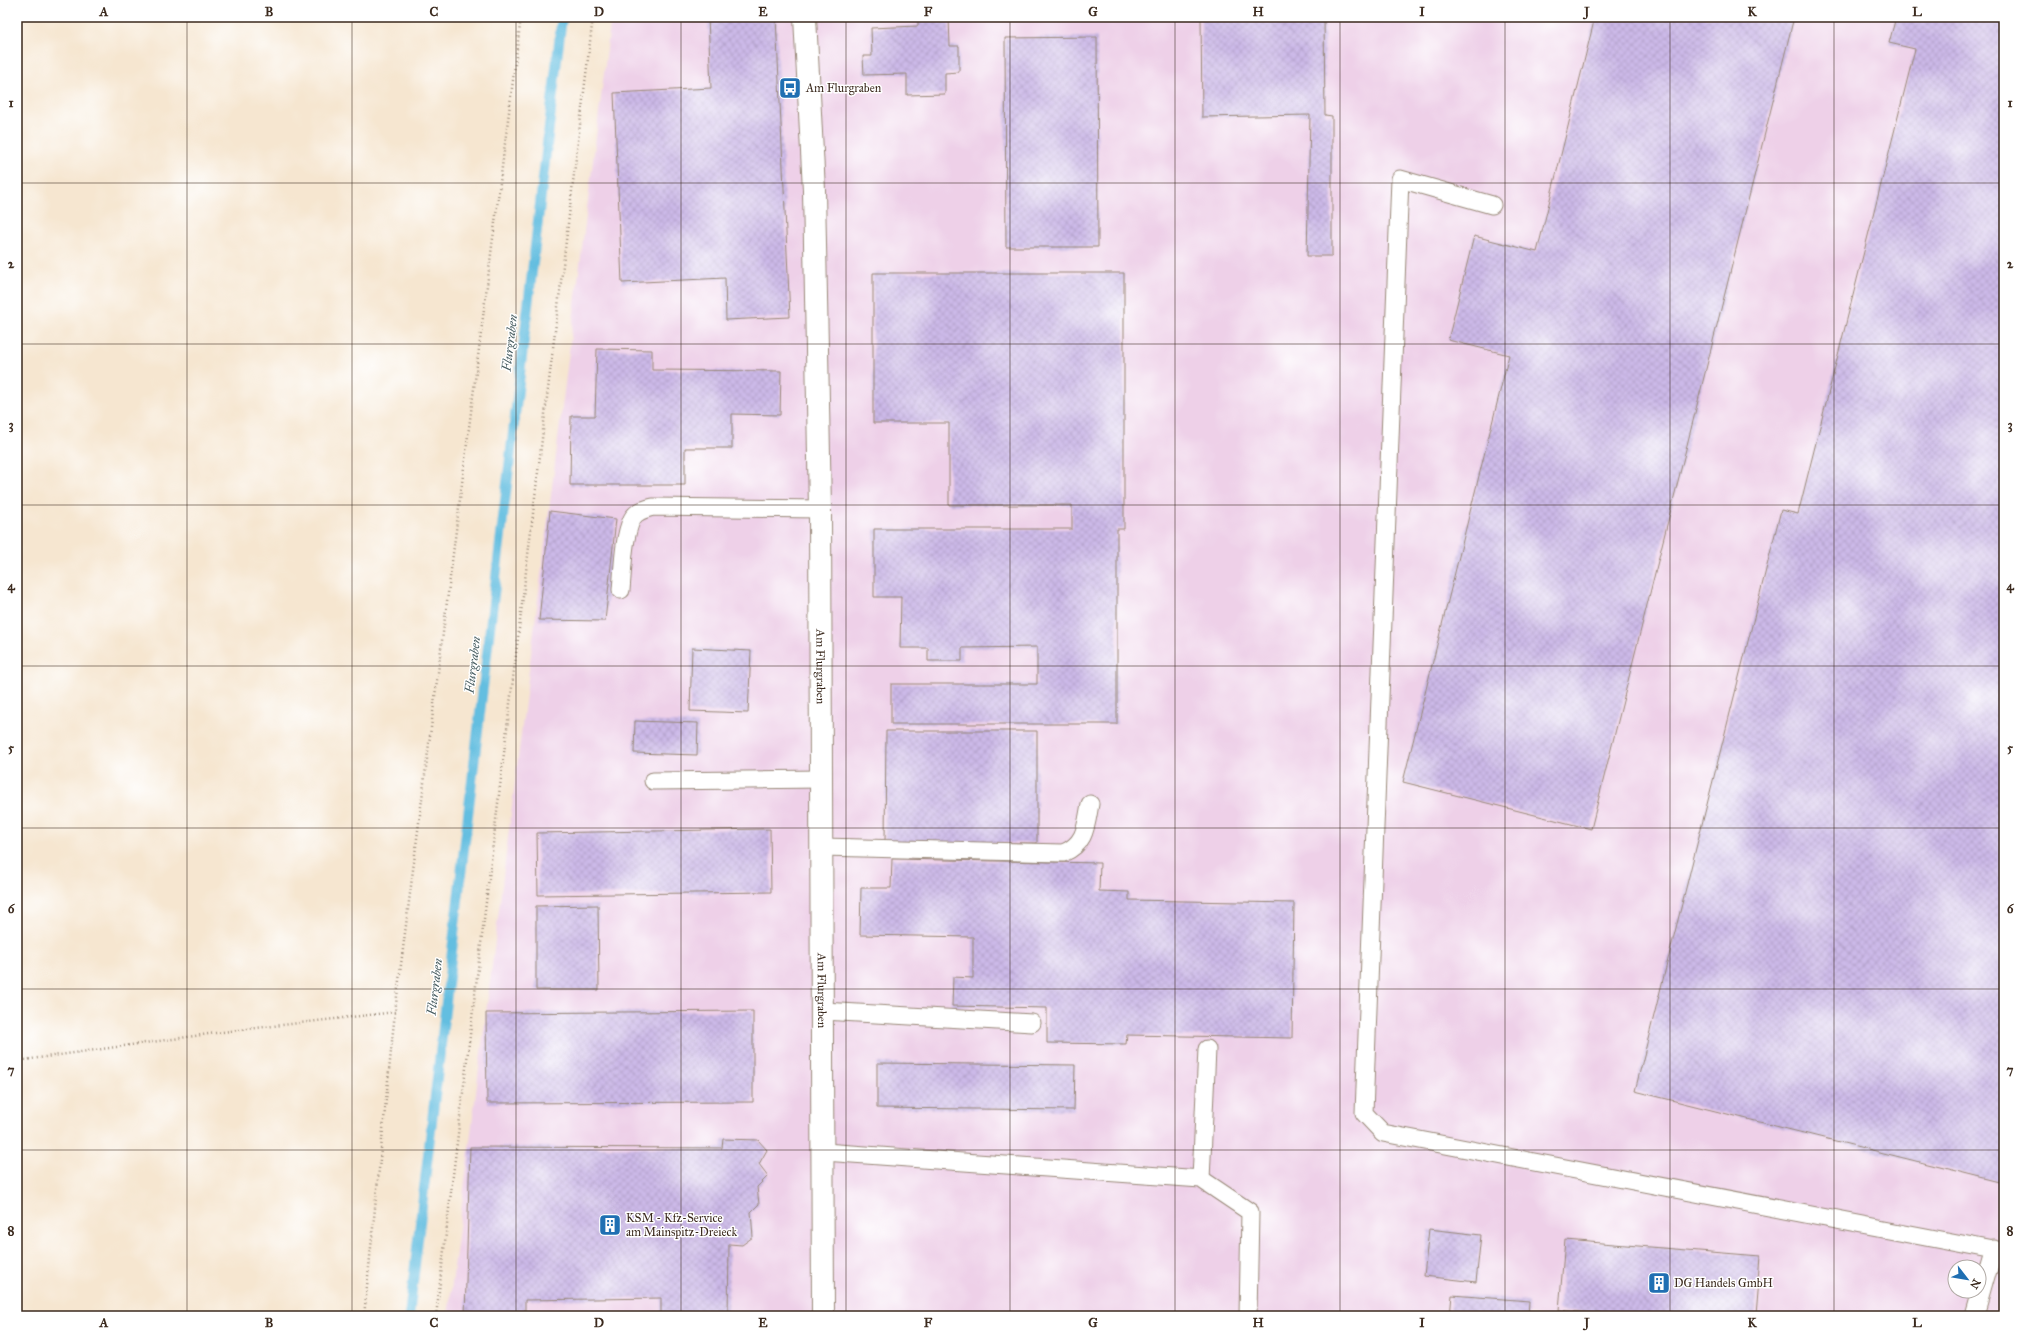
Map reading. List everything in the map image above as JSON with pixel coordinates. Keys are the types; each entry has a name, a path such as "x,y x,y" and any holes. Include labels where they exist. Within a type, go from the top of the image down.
{"street":[{"name":"Am Flurgraben","path":"805,17 814,190 820,509 824,1152 823,1316"}],"lane":[{"path":"1492,205 1400,179 1364,1113 1383,1133 1999,1250 1975,1316"},
{"path":"621,590 627,537 633,518 643,509 653,507 820,509"},
{"path":"653,781 822,779"},
{"path":"822,847 1063,853 1072,849 1080,842 1086,825 1090,804"},
{"path":"823,1011 1032,1023"},
{"path":"1201,1178 1207,1049"},
{"path":"824,1152 1201,1178 1250,1212 1248,1316"}],"path":[{"path":"364,1316 394,1012 522,17"},
{"path":"436,1316 593,17"},
{"path":"17,1061 230,1031 394,1012"}],"shaded area":[{"path":"611,17 2004,17 2004,1316 448,1316"}],"building":[{"path":"708,17 776,17 790,317 726,320 725,278 622,283 614,93 711,88"},
{"path":"918,17 949,17 950,46 959,46 959,72 945,73 945,94 907,95 907,74 864,75 863,56 872,56 871,28 918,26"},
{"path":"1201,17 1324,17 1325,115 1332,116 1332,256 1307,256 1310,115 1202,117"},
{"path":"1595,17 1794,17 1591,829 1403,782 1509,355 1448,340 1474,236 1537,252"},
{"path":"1896,17 2004,17 2004,1183 1635,1091 1781,510 1798,514 1915,49 1889,43"},
{"path":"1097,37 1098,247 1006,247 1005,38"},
{"path":"873,273 1124,273 1124,529 1117,529 1117,724 891,724 891,684 1037,684 1037,647 962,648 962,661 928,661 928,648 900,648 901,597 874,597 874,529 1072,529 1072,505 949,505 949,423 873,423"},
{"path":"597,349 652,350 652,370 781,371 780,415 732,414 732,448 685,448 685,485 570,485 571,416 595,416"},
{"path":"550,511 616,519 605,621 539,620"},
{"path":"692,648 751,651 748,713 690,711"},
{"path":"635,721 698,723 697,755 634,753"},
{"path":"886,731 1037,731 1037,843 885,843"},
{"path":"770,829 771,892 538,895 537,833"},
{"path":"892,859 1100,863 1099,891 1129,892 1129,900 1294,903 1292,1038 1127,1035 1126,1044 1047,1043 1047,1008 952,1006 953,977 973,978 973,937 860,935 861,888 891,888"},
{"path":"598,905 599,990 536,990 536,906"},
{"path":"753,1011 753,1102 487,1103 486,1013"},
{"path":"877,1063 1075,1065 1074,1110 877,1108"},
{"name":"KSM - Kfz-Service am Mainspitz-Dreieck","path":"723,1139 758,1140 767,1150 759,1164 768,1176 757,1187 759,1204 751,1212 753,1237 742,1245 729,1244 728,1316 661,1316 661,1298 525,1300 525,1316 465,1316 470,1147 722,1148"},
{"path":"1429,1229 1481,1235 1476,1282 1424,1276"},
{"name":"DG Handels GmbH","path":"1565,1240 1760,1256 1755,1316 1628,1316 1559,1310"},
{"path":"1452,1295 1529,1301 1528,1316 1450,1316"}],"waterway":[{"name":"Flurgraben","path":"409,1316 562,17"}],"place":[{"name":"Am Flurgraben","path":"790,88"},
{"name":"KSM - Kfz-Service am Mainspitz-Dreieck","path":"610,1225"},
{"name":"DG Handels GmbH","path":"1659,1283"}]}
